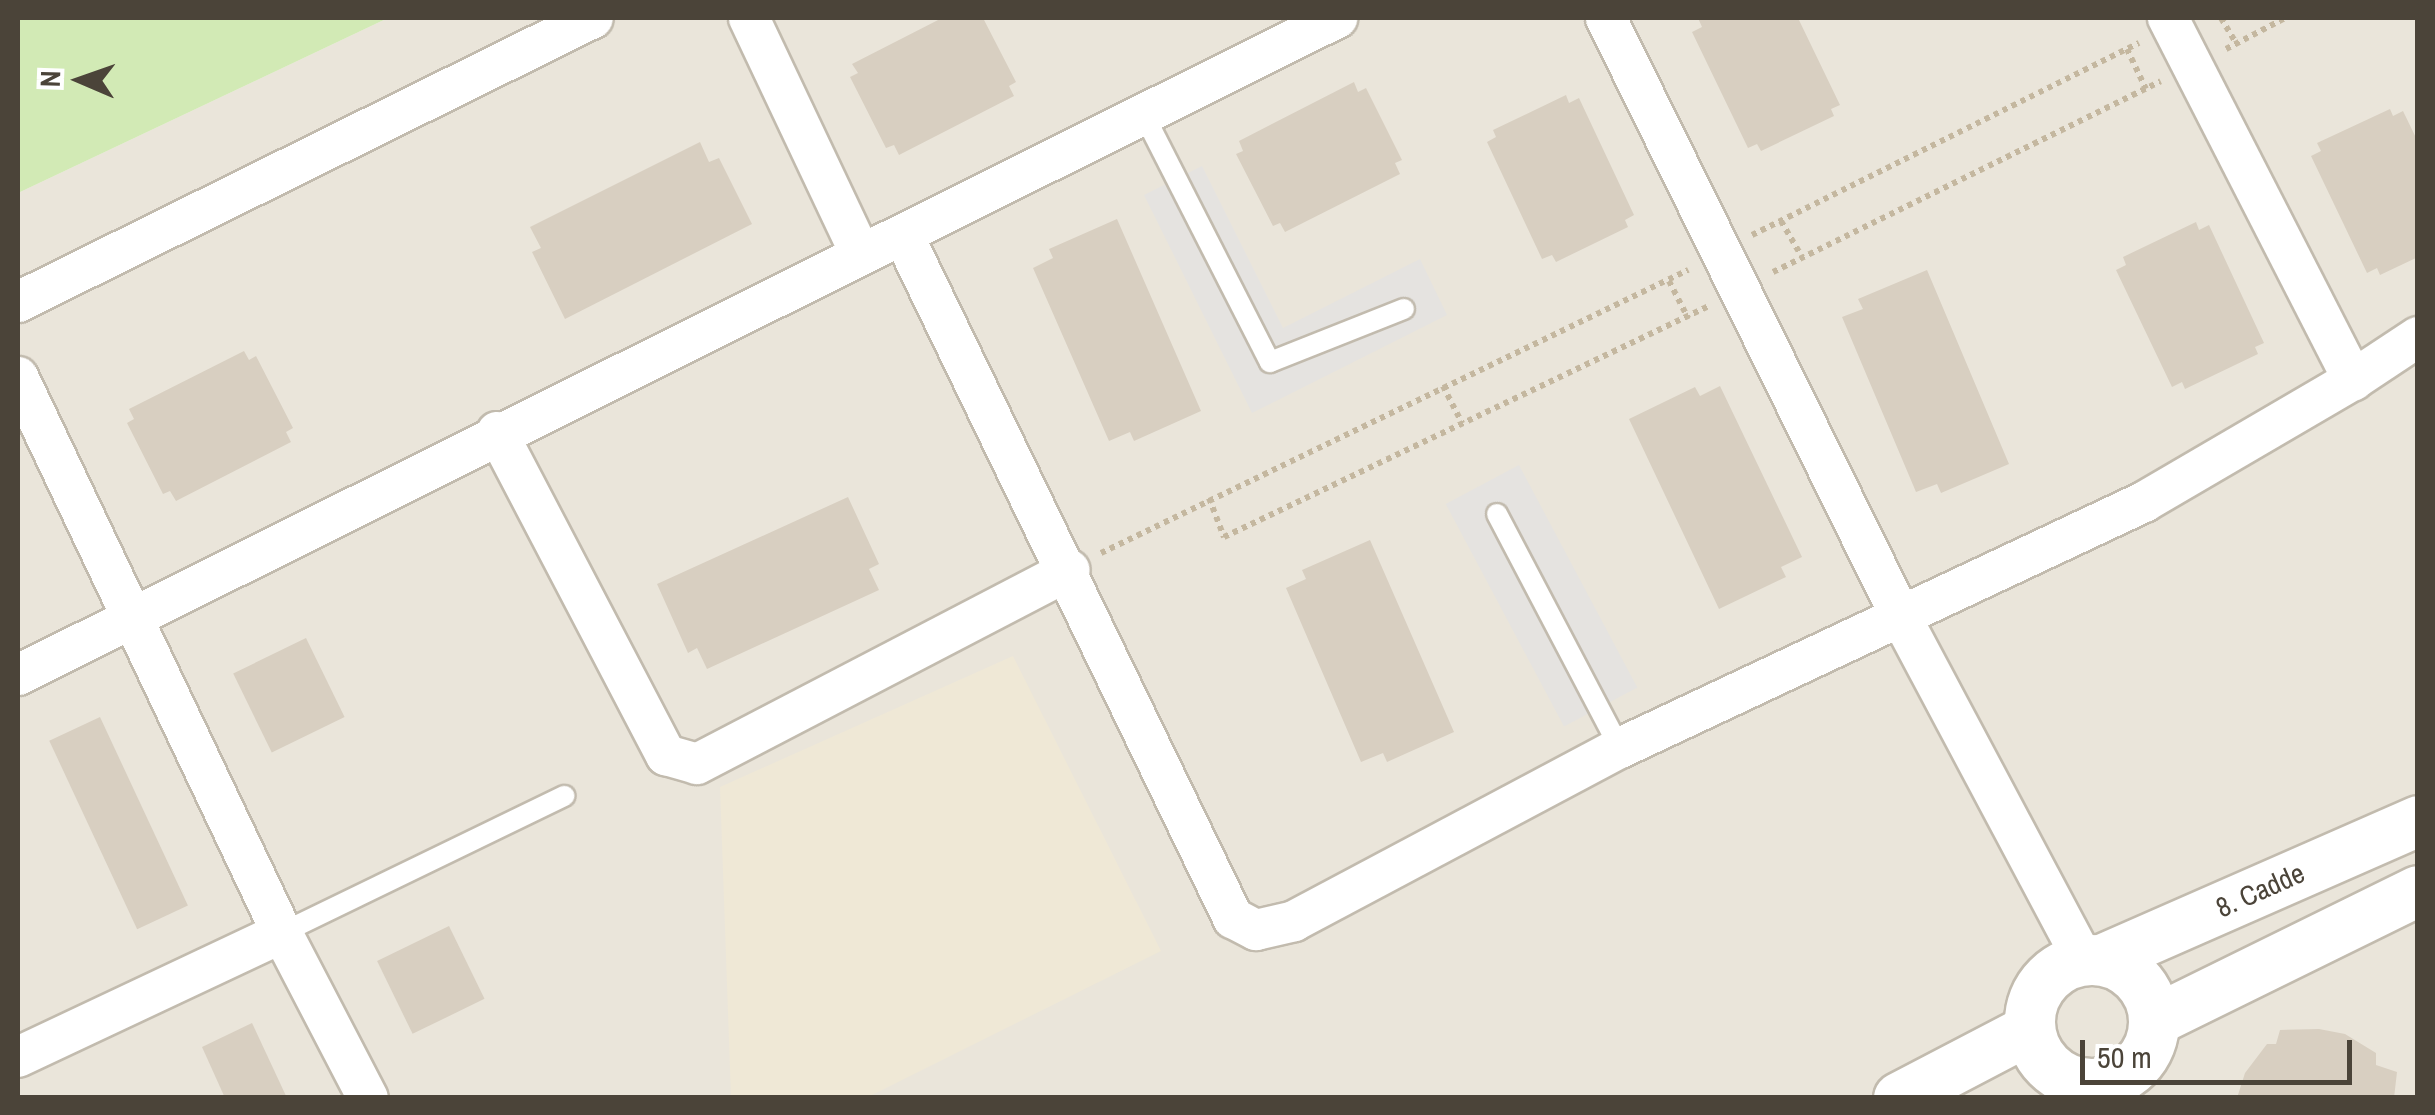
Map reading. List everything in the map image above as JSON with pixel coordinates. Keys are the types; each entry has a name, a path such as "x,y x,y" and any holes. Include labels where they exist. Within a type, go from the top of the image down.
{"street":[{"path":"18,302 593,18"},
{"path":"749,18 860,253"},
{"path":"18,675 497,432 1145,117 1337,18"},
{"path":"1606,18 1902,619 2093,960"},
{"path":"2170,22 2353,380"},
{"path":"903,235 1069,570 1233,918 1256,930 1294,921 1620,748 1902,619 2144,502 2353,380 2418,337"},
{"path":"18,376 282,933 368,1098"},
{"path":"497,432 666,755 697,764 1069,570"},
{"name":"8. Cadde","path":"2093,960 2418,821"},
{"path":"2147,1059 2151,1004 2133,975 2093,960 2060,968 2042,984 2031,1006 2030,1030 2046,1065 2067,1093 2114,1081 2418,891"},
{"path":"18,1057 282,933"},
{"path":"1899,1098 2030,1030"}],"lane":[{"path":"1145,117 1270,362 1404,309"},
{"path":"1496,514 1620,748"},
{"path":"282,933 564,796"}],"path":[{"path":"2221,18 2236,43"},
{"path":"1069,570 1443,386 1669,281 1720,251 2126,49 2170,22"},
{"path":"2126,49 2146,88"},
{"path":"1781,221 1802,256"},
{"path":"1669,281 1688,318"},
{"path":"1443,386 1462,423"}],"shaded area":[{"path":"388,18 2417,18 2417,1097 18,1097 18,193"},
{"path":"1202,166 1283,328 1420,259 1447,315 1252,413 1144,195"},
{"path":"1519,465 1637,688 1564,726 1446,504"},
{"path":"1013,656 1161,951 868,1097 731,1097 720,787"}],"green space":[{"path":"18,18 388,18 18,193"}],"building":[{"path":"942,18 983,18 1016,82 1009,86 1014,96 899,155 894,145 886,148 850,77 858,73 852,64"},
{"path":"1698,18 1798,18 1840,105 1831,109 1834,116 1761,151 1757,144 1748,148 1692,32 1702,27"},
{"path":"1354,82 1358,92 1366,88 1402,160 1395,163 1400,174 1285,232 1280,223 1273,226 1236,154 1243,151 1239,141"},
{"path":"1566,95 1569,103 1579,98 1634,215 1625,220 1628,227 1556,262 1552,255 1542,259 1487,142 1496,137 1493,130"},
{"path":"2390,109 2393,116 2403,111 2418,142 2418,257 2380,275 2377,268 2367,273 2311,156 2321,151 2317,143"},
{"path":"700,142 709,162 719,158 752,224 565,319 532,252 541,248 530,227"},
{"path":"1117,219 1201,411 1134,441 1130,432 1109,441 1033,268 1053,258 1049,249"},
{"path":"2196,222 2199,230 2209,225 2264,343 2255,347 2258,354 2185,389 2182,382 2172,387 2116,270 2126,265 2123,257"},
{"path":"1927,270 2009,464 1941,493 1937,484 1916,492 1842,317 1863,309 1858,299"},
{"path":"244,351 249,360 256,356 293,428 286,432 291,442 176,501 170,491 163,494 127,423 134,419 129,409"},
{"path":"1720,386 1802,557 1781,567 1786,577 1719,609 1629,419 1695,387 1700,396"},
{"path":"848,497 879,564 869,569 879,590 707,669 697,648 688,653 657,584"},
{"path":"1370,540 1454,732 1387,762 1383,753 1361,762 1286,588 1306,579 1302,570"},
{"path":"306,638 345,717 272,753 233,674"},
{"path":"100,717 188,906 137,929 49,741"},
{"path":"449,926 485,999 413,1034 377,961"},
{"path":"252,1023 287,1098 225,1098 202,1047"},
{"path":"2319,1029 2345,1034 2376,1053 2376,1065 2397,1072 2394,1098 2237,1098 2245,1073 2267,1044 2276,1044 2280,1030"}]}
